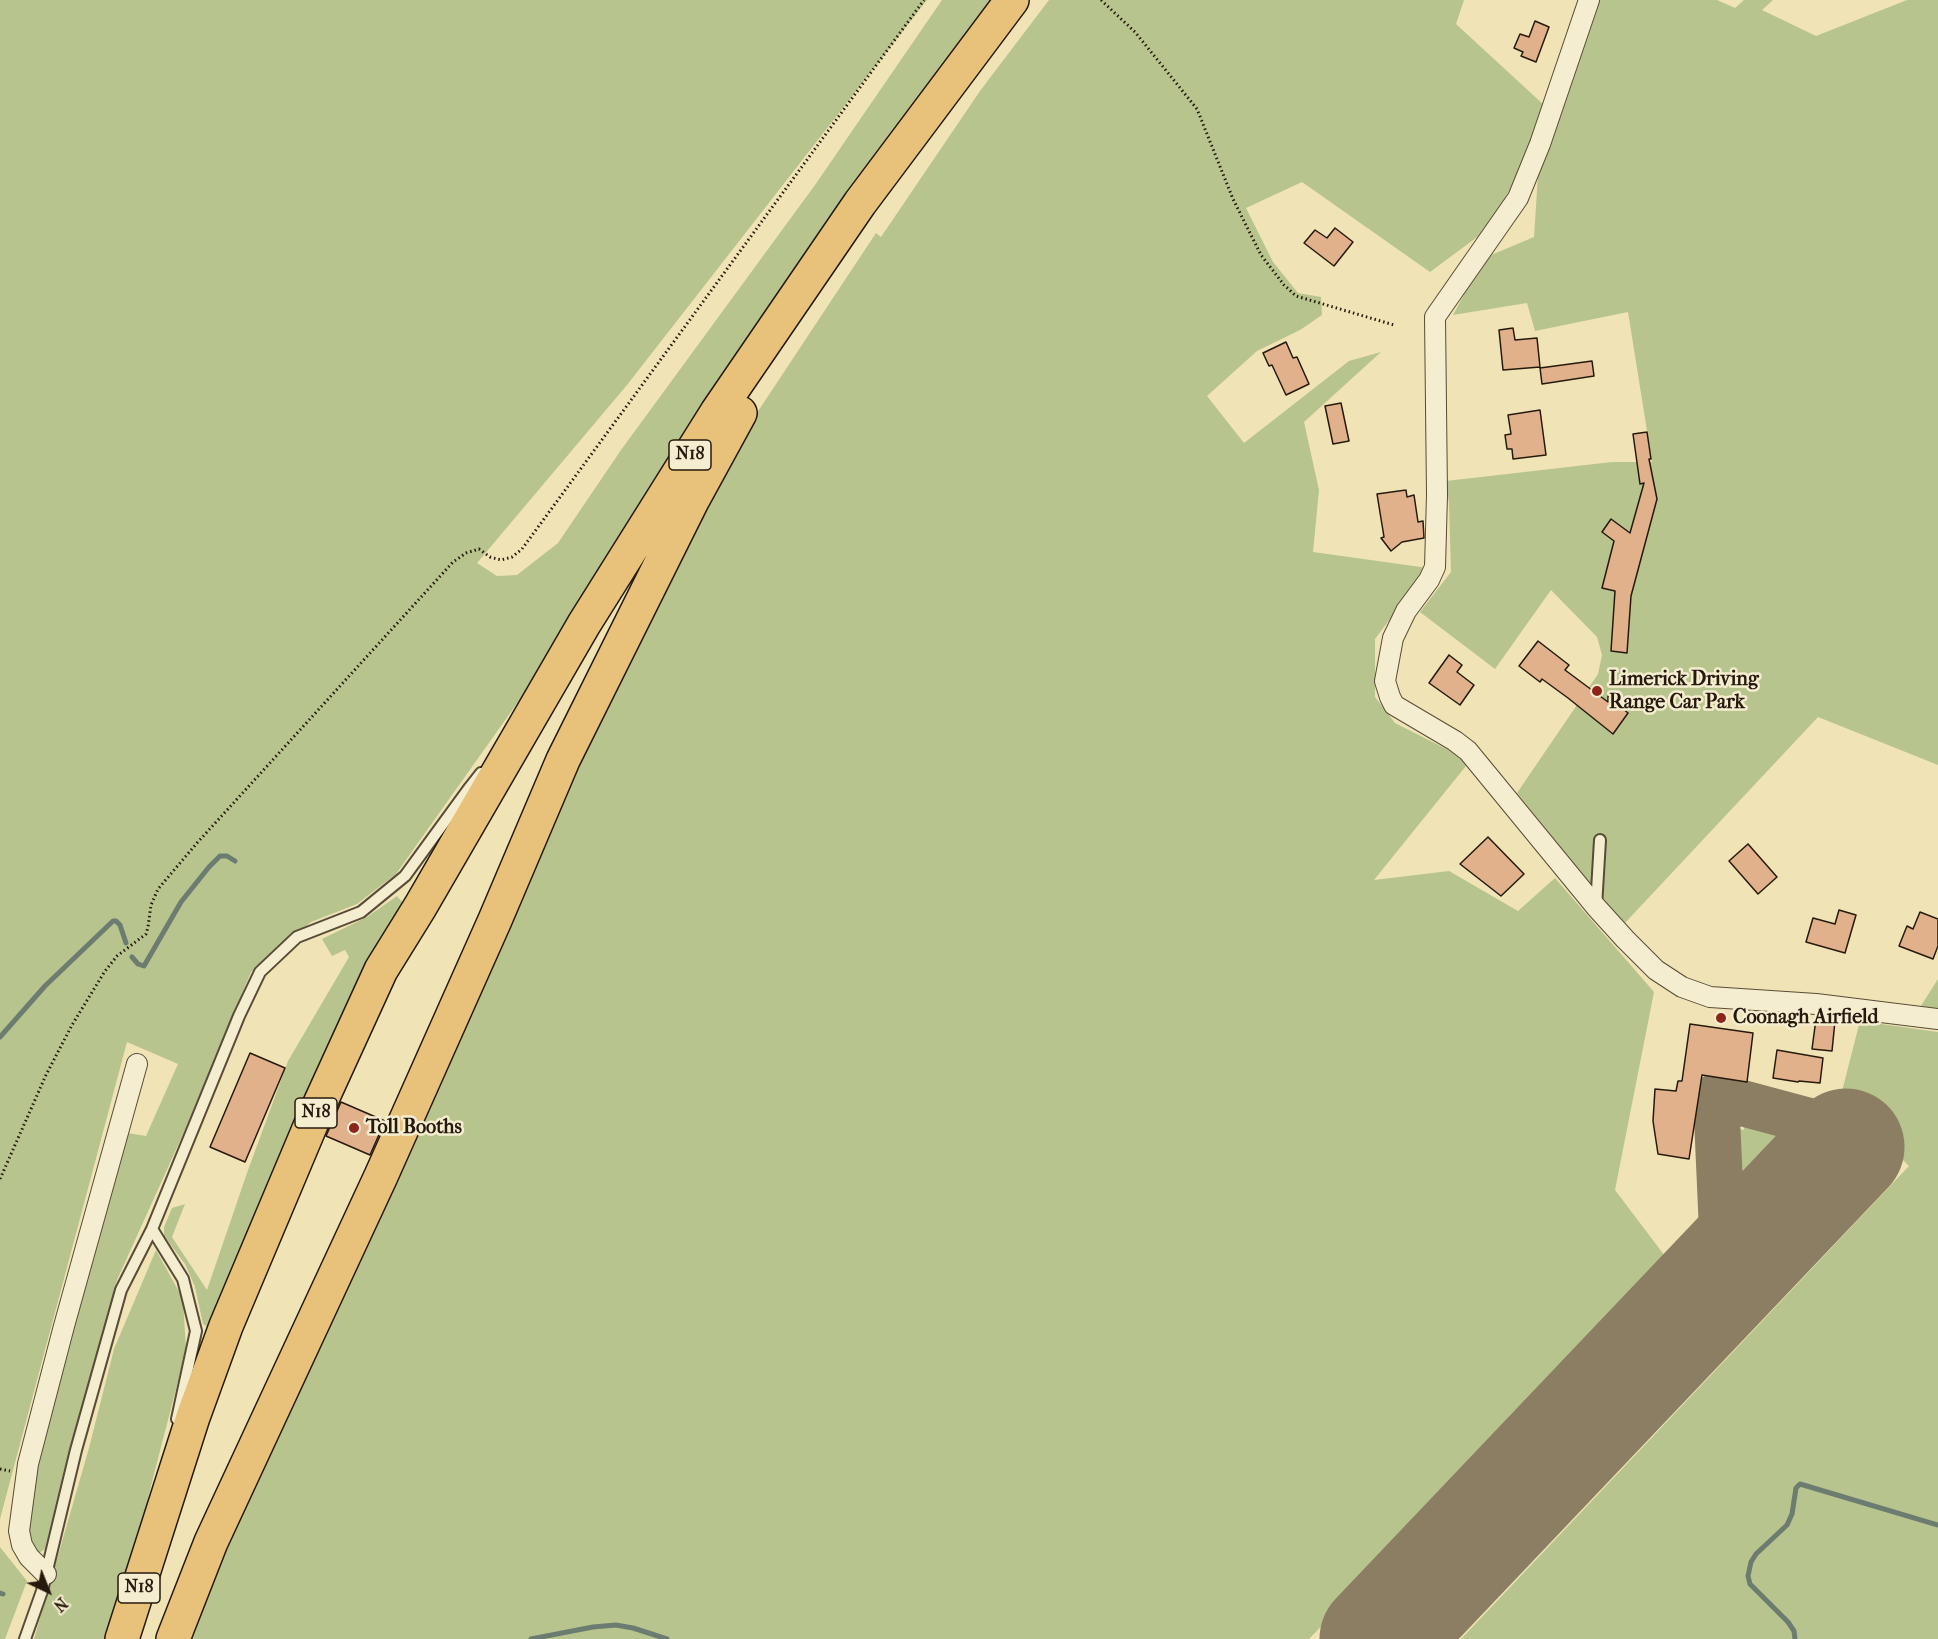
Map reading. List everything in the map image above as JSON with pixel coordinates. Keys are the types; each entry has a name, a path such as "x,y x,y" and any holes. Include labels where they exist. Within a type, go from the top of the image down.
{"highway":[{"name":"N18","path":"122,1639 193,1417 226,1326 317,1110 381,970 584,624 717,412 860,202 1012,0"},
{"name":"N18","path":"173,1639 212,1542 381,1176 495,920 563,760 693,498 745,405 873,213 1032,0"}],"street":[{"path":"1589,0 1540,144 1518,198 1435,317 1437,495 1435,567 1429,580 1406,611 1393,638 1385,681 1394,705 1455,741 1468,752 1625,939 1656,969 1682,987 1710,997 1816,1004 1938,1019"},
{"path":"46,1574 29,1557 22,1545 19,1531 28,1464 137,1064"}],"lane":[{"path":"493,760 532,715"},
{"path":"26,1639 46,1574 76,1450 121,1290 152,1229 239,1016 260,972 297,937 361,912 405,876 485,769"},
{"path":"1596,907 1600,840"},
{"path":"152,1229 183,1279 196,1331 175,1429"},
{"path":"156,1537 170,1450"}],"path":[{"path":"0,1179 46,1075 72,1025 105,971 117,956 146,934 151,905 158,889 197,843 453,562 466,553 479,549 490,557 501,560 512,557 522,549 924,0"},
{"path":"1101,0 1135,32 1197,109 1233,199 1261,255 1284,285 1296,296 1394,325"}],"green space":[{"path":"0,0 927,0 627,385 477,563 497,576 517,575 558,543 621,450 815,185 942,0 999,0 552,654 396,874 357,904 311,922 251,972 184,1132 117,1280 45,1549 36,1555 25,1528 36,1456 127,1133 146,1136 178,1064 127,1042 0,1519"},
{"path":"1049,0 1464,0 1456,24 1545,106 1511,187 1488,229 1430,272 1302,182 1246,208 1273,262 1298,293 1321,297 1322,315 1300,330 1257,351 1207,396 1244,443 1349,361 1381,352 1304,422 1319,490 1313,552 1428,568 1375,639 1375,697 1395,723 1470,761 1374,880 1449,871 1518,911 1555,878 1654,992 1615,1190 1671,1264 1309,1639 185,1639 694,508 876,233 881,237 980,91"},
{"path":"1600,0 1717,0 1735,8 1744,0 1773,0 1762,10 1816,36 1907,0 1938,0 1938,765 1818,717 1623,925 1517,793 1598,674 1602,655 1597,637 1551,590 1495,669 1420,612 1451,572 1446,481 1612,462 1652,462 1628,312 1535,331 1527,303 1453,315 1484,258 1534,237 1538,175"},
{"path":"397,896 403,903 284,1152 216,1333 203,1324 195,1287 185,1264 164,1236 164,1227 172,1208 185,1204 172,1237 207,1290 288,1061 349,957 345,950 332,956 322,939 367,917"},
{"path":"1938,979 1938,1011 1919,1009"},
{"path":"1860,1021 1938,1032 1938,1639 1461,1639 1909,1166 1840,1099"},
{"path":"1743,1110 1816,1129 1823,1134 1826,1142 1825,1152 1736,1246 1732,1245 1729,1239 1725,1126 1744,1130"},
{"path":"156,1250 183,1299 186,1350 115,1639 34,1639 89,1448 114,1349"},
{"path":"0,1547 27,1581 5,1639 0,1639"}],"building":[{"path":"1535,21 1549,27 1536,62 1521,56 1523,52 1514,48 1520,34 1529,37"},
{"path":"1335,228 1353,242 1334,266 1304,243 1315,230 1327,238"},
{"path":"1513,328 1515,340 1537,338 1540,367 1503,370 1499,330"},
{"path":"1286,342 1293,358 1297,357 1309,384 1286,395 1272,365 1269,366 1263,353"},
{"path":"1592,361 1594,376 1542,384 1540,368"},
{"path":"1341,403 1349,441 1333,444 1325,406"},
{"path":"1540,410 1546,455 1513,459 1512,449 1507,449 1505,435 1511,434 1508,415"},
{"path":"1647,432 1651,459 1649,459 1657,499 1631,596 1627,653 1611,651 1615,591 1602,588 1614,541 1602,532 1611,519 1630,533 1644,483 1640,484 1633,434"},
{"path":"1406,490 1407,497 1414,495 1418,522 1423,521 1424,538 1402,542 1391,551 1381,538 1384,537 1377,494"},
{"path":"1538,641 1569,665 1565,670 1608,702 1608,696 1628,713 1613,734 1542,679 1540,682 1519,666"},
{"path":"1449,655 1462,665 1457,672 1474,685 1460,705 1429,683"},
{"path":"1488,837 1524,874 1501,896 1460,864"},
{"path":"1748,844 1777,877 1758,894 1729,861"},
{"path":"1839,910 1856,915 1845,953 1806,942 1813,918 1835,924"},
{"path":"1920,912 1938,919 1938,946 1933,959 1899,946 1907,926 1913,929"},
{"path":"1816,1019 1835,1021 1832,1051 1812,1049"},
{"path":"1690,1024 1753,1033 1747,1082 1702,1075 1689,1159 1658,1154 1653,1121 1655,1089 1676,1091 1678,1081 1682,1081"},
{"path":"1777,1050 1823,1058 1820,1083 1773,1078"},
{"path":"250,1053 285,1068 245,1162 210,1147"},
{"path":"341,1102 385,1121 370,1155 326,1136"}],"waterway":[{"path":"132,957 138,964 144,966 181,902 209,867 220,856 227,856 235,861"},
{"path":"0,1037 45,986 113,921 120,925 126,943"},
{"path":"1795,1639 1794,1631 1788,1622 1750,1584 1748,1576 1751,1562 1756,1554 1787,1525 1792,1514 1796,1488 1800,1484 1938,1525"},
{"path":"531,1639 616,1625 667,1639"}],"taxiway":[{"path":"1724,1275 1716,1096 1824,1125 1846,1147"}],"runway":[{"path":"1378,1639 1846,1147"}],"place":[{"name":"Limerick Driving Range Car Park","path":"1597,691"},
{"name":"Coonagh Airfield","path":"1721,1018"},
{"name":"Toll Booths","path":"354,1128"}]}
